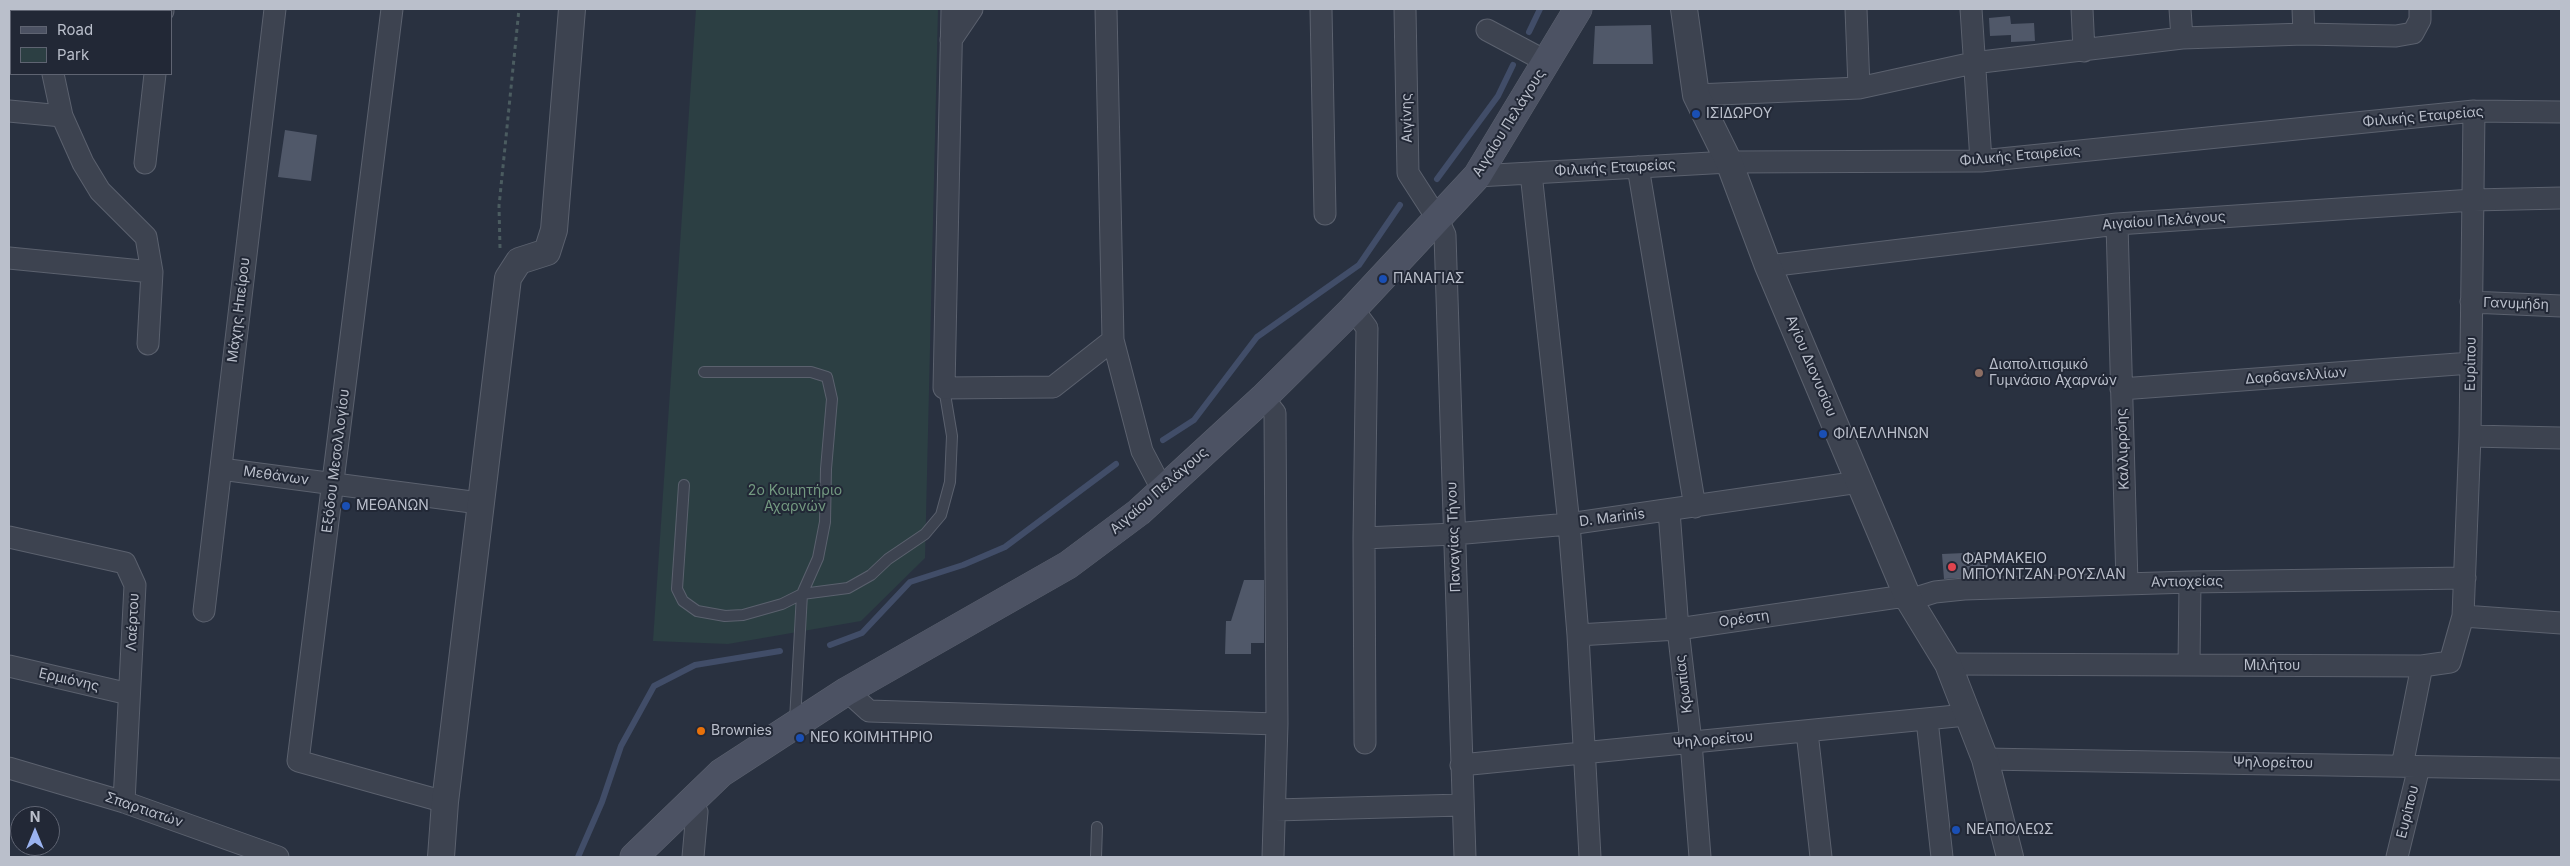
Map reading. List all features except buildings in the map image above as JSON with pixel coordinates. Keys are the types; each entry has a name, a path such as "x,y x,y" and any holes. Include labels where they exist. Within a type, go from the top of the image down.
{"main road":[{"name":"Αιγαίου Πελάγους","path":"634,857 721,773 795,723 847,691 1068,565 1139,512 1263,398 1353,309 1477,176 1578,9"}],"street":[{"name":"Μάχης Ηπείρου","path":"204,611 275,9"},
{"name":"Εξόδου Μεσολλογίου","path":"392,9 298,761 445,802"},
{"path":"441,857 445,802 508,278 519,262 547,252 554,230 572,9"},
{"path":"952,9 944,388 1052,387 1113,340"},
{"path":"951,40 972,9"},
{"path":"1106,9 1113,340 1142,451 1162,489"},
{"path":"1321,9 1325,214"},
{"name":"Αιγίνης","path":"1405,9 1408,173 1437,218"},
{"name":"Αγίου Διονυσίου","path":"1684,9 1696,95 1729,162 1768,266 1910,600 1948,664 1966,715 1985,759 2010,857"},
{"path":"1856,9 1859,88"},
{"path":"1971,9 1973,63 1981,161"},
{"path":"2082,9 2084,51"},
{"path":"2180,9 2182,38"},
{"path":"2303,9 2304,34"},
{"path":"1696,95 1859,88 1973,63 2182,38 2304,34 2396,36 2414,32 2420,20 2420,9"},
{"path":"1487,30 1547,62"},
{"path":"53,75 62,116 83,163 100,190 146,237 152,272 148,344"},
{"path":"145,162 155,75"},
{"path":"9,111 62,116"},
{"name":"Φιλικής Εταιρείας","path":"1477,176 1729,162 1981,161 2474,111 2561,112"},
{"name":"Ευρίπου","path":"2463,616 2470,436 2474,111"},
{"path":"1638,167 1695,507"},
{"path":"1531,173 1570,524 1590,857"},
{"name":"Αιγαίου Πελάγους","path":"1768,266 2117,224 2472,200 2561,198"},
{"name":"Παναγίας Τήνου","path":"1437,218 1445,234 1460,765 1465,857"},
{"name":"Καλλιρρόης","path":"2117,224 2126,583"},
{"path":"9,258 152,272"},
{"name":"Γανυμήδη","path":"2472,302 2561,306"},
{"path":"1353,309 1368,328 1364,538 1364,743"},
{"name":"Δαρδανελλίων","path":"2121,389 2471,364"},
{"path":"1263,398 1275,413 1277,724 1273,857"},
{"path":"2470,436 2561,438"},
{"name":"Μεθάνων","path":"221,469 480,503"},
{"name":"D. Marinis","path":"1364,538 1454,534 1570,524 1859,482"},
{"name":"Κρωπίας","path":"1669,511 1678,629 1691,742 1700,857"},
{"name":"Λαέρτου","path":"9,537 125,563 135,585 124,802"},
{"name":"Αντιοχείας","path":"1910,600 1934,592 1964,589 2126,583 2465,578"},
{"path":"2189,666 2190,582"},
{"name":"Ορέστη","path":"1578,635 1678,629 1898,597 1910,600"},
{"path":"2463,616 2561,624"},
{"name":"Μιλήτου","path":"1948,664 2422,666 2450,662 2463,616"},
{"name":"Ερμιόνης","path":"9,666 130,694"},
{"name":"Ευρίπου","path":"2397,857 2411,766 2422,666"},
{"path":"847,691 869,711 1277,724"},
{"name":"Ψηλορείτου","path":"1460,765 1966,715"},
{"path":"1927,720 1942,857"},
{"path":"1807,732 1821,857"},
{"name":"Ψηλορείτου","path":"1985,759 2561,769"},
{"name":"Σπαρτιατών","path":"9,768 124,802 278,857"},
{"path":"688,804 697,812 693,857"},
{"path":"1275,810 1462,805"}],"lane":[{"path":"704,372 811,372 826,377 832,399 826,469 825,522 818,558 802,594 795,723"},
{"path":"684,485 679,527 677,589 683,601 697,611 725,616 743,615 782,604 802,594 848,588 871,575 888,559 925,534 941,515 950,482 952,436 944,388"},
{"path":"1096,857 1097,827"}],"path":[{"path":"508,278 500,252 499,206 519,9"}],"green space":[{"name":"2ο Κοιμητήριο Αχαρνών","path":"696,9 938,9 925,558 861,621 728,644 653,641"}],"waterway":[{"path":"1529,32 1540,9"},
{"path":"1437,179 1498,96 1513,65"},
{"path":"1163,440 1194,420 1257,337 1359,265 1400,205"},
{"path":"830,645 862,633 910,582 963,565 1005,547 1116,464"},
{"path":"578,857 602,802 621,746 654,686 695,665 780,651"}],"place":[{"name":"ΙΣΙΔΩΡΟΥ","path":"1696,114"},
{"name":"ΠΑΝΑΓΙΑΣ","path":"1383,279"},
{"name":"Διαπολιτισμικό Γυμνάσιο Αχαρνών","path":"1979,373"},
{"name":"ΦΙΛΕΛΛΗΝΩΝ","path":"1823,434"},
{"name":"ΜΕΘΑΝΩΝ","path":"346,506"},
{"name":"ΦΑΡΜΑΚΕΙΟ ΜΠΟΥΝΤΖΑΝ ΡΟΥΣΛΑΝ","path":"1952,567"},
{"name":"Brownies","path":"701,731"},
{"name":"ΝΕΟ ΚΟΙΜΗΤΗΡΙΟ","path":"800,738"},
{"name":"ΝΕΑΠΟΛΕΩΣ","path":"1956,830"}]}
